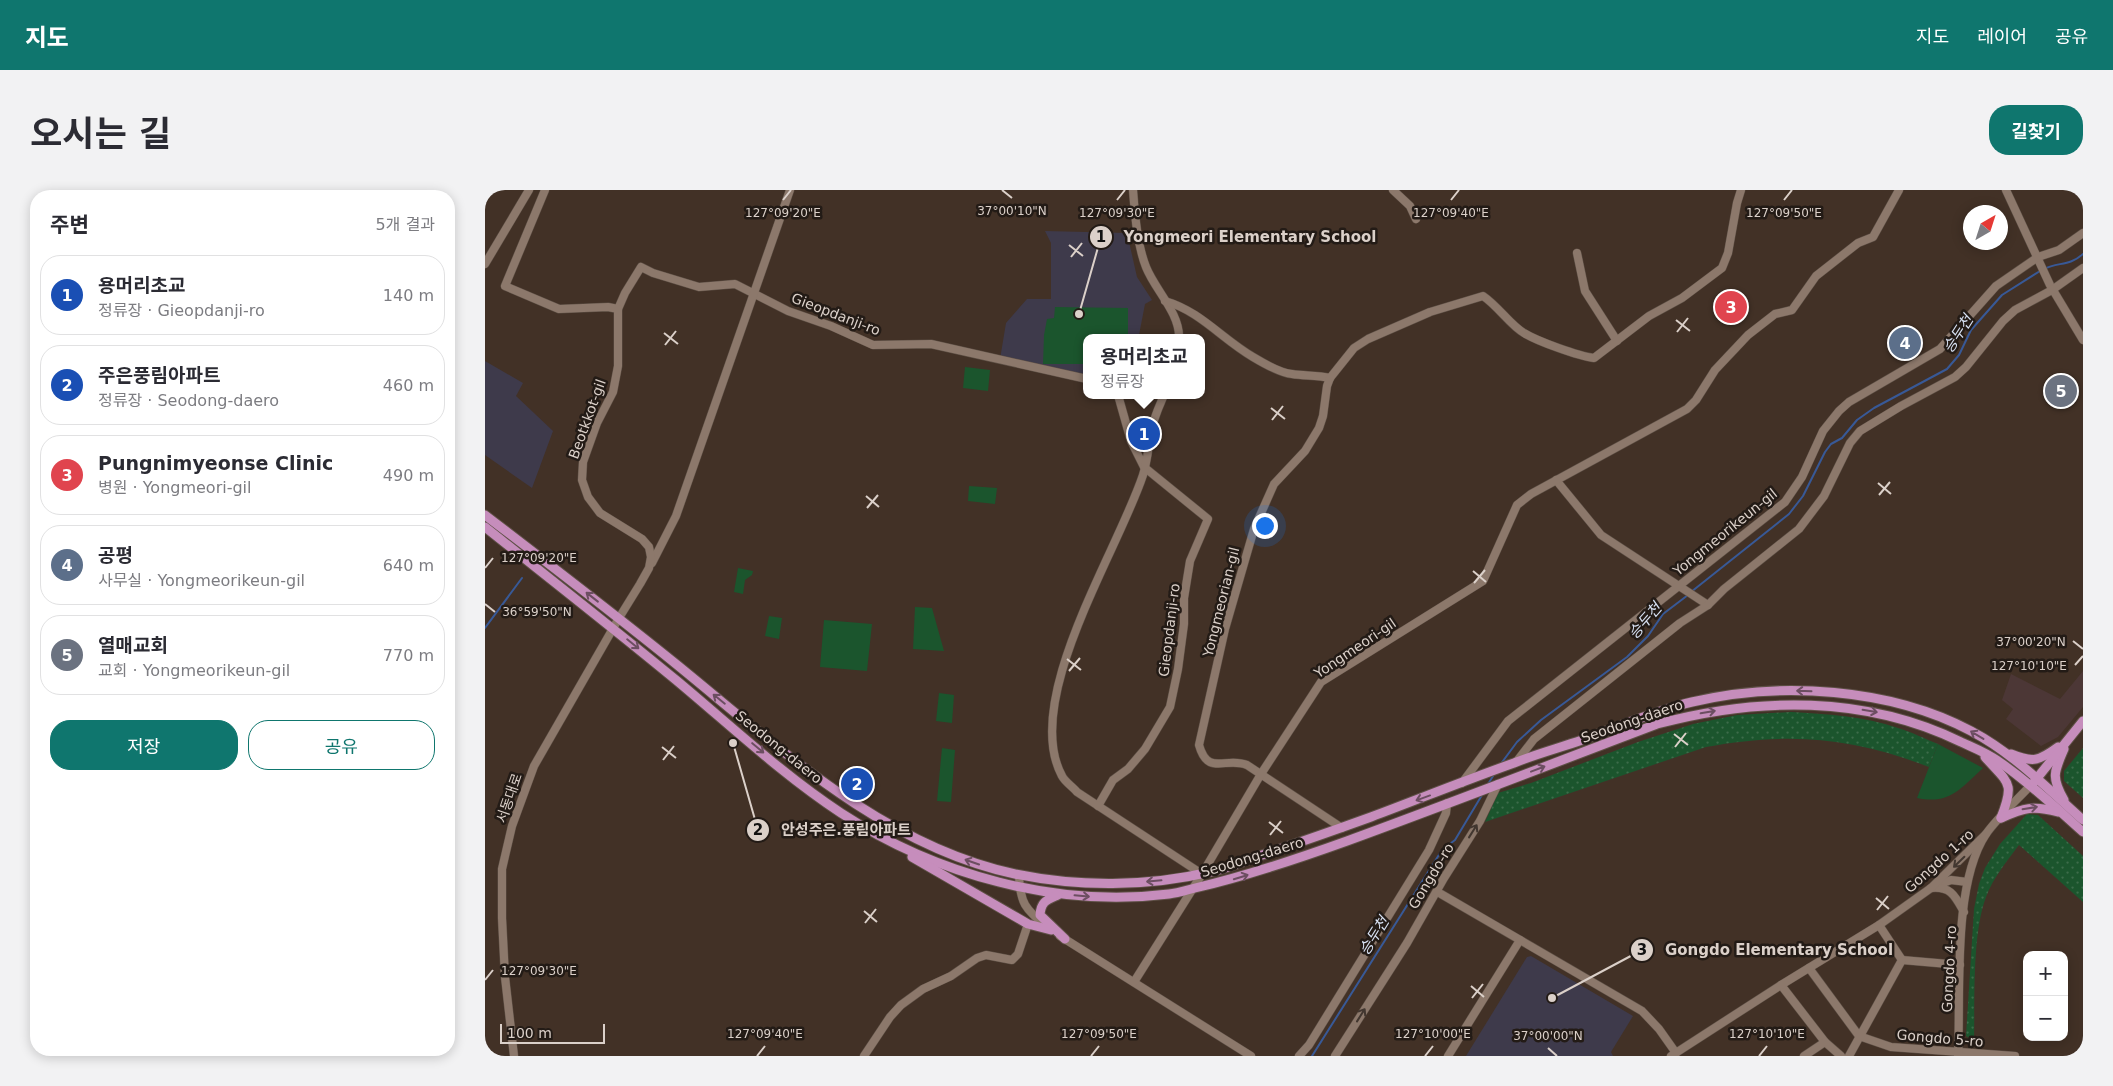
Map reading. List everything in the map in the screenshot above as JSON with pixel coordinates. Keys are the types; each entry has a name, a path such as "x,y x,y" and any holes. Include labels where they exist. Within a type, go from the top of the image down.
{"main road":[{"name":"Seodong-daero","path":"485,515 619,618 808,771 900,830 974,863 1019,874 1095,884 1169,879 1202,874 1342,828 1514,762 1687,703 1729,694 1773,690 1820,691 1916,707 1973,732 2003,750 2037,778 2083,832"},
{"name":"Seodong-daero","path":"485,527 613,628 791,776 841,813 900,848 941,865 1019,887 1060,894 1111,898 1172,894 1217,884 1299,858 1657,724 1697,713 1758,706 1809,704 1883,714 1932,728 1997,760 2030,786 2083,820"},
{"path":"2030,786 2083,722"},
{"path":"2003,750 2025,759 2035,760 2043,757 2068,740"},
{"path":"2001,818 2029,807 2065,810 2055,777 2068,740"},
{"path":"1979,751 2009,786 2009,796 2001,818"},
{"path":"900,848 919,862 1028,924 1051,930"},
{"path":"1060,894 1046,901 1041,907 1041,915 1065,939"}],"street":[{"path":"485,264 529,190"},
{"path":"545,190 505,286 559,309 608,307 618,309"},
{"path":"613,628 649,568 676,516 791,190"},
{"path":"1133,190 1145,265 1175,318 1178,334"},
{"path":"1393,190 1410,206 1416,219"},
{"name":"Yongmeorian-gil","path":"1342,828 1239,761 1230,761 1217,765 1209,762 1202,756 1199,745 1200,734 1234,596 1254,529 1274,484 1305,451 1319,428 1330,378 1354,348 1368,340 1430,312 1483,296 1503,312 1523,333 1583,357 1594,358 1649,316 1682,298 1722,268 1728,253 1741,190"},
{"name":"Yongmeori-gil","path":"1202,874 1261,774 1321,682 1483,581 1517,505 1531,494 1687,409 1696,400 1715,370 1748,335 1775,314 1792,310 1816,276 1858,243 1873,237 1899,190"},
{"path":"2006,190 2051,287 2083,340"},
{"name":"Yongmeorikeun-gil","path":"1465,782 1508,721 1683,588 1785,502 1802,477 1823,431 1849,402 1941,349 1996,286 2059,250 2083,233"},
{"path":"1577,253 1585,291 1617,340"},
{"name":"Gieopdanji-ro","path":"618,309 625,292 641,268 653,274 699,287 735,284 788,310 831,326 873,345 931,344 1083,378"},
{"path":"1514,762 1534,739 1799,529 1824,496 1850,443 1860,431 1955,377 1966,367 2003,321 2015,310 2083,268"},
{"path":"1165,302 1182,306 1202,318 1252,356 1290,374 1330,378"},
{"name":"Beotkkot-gil","path":"618,309 618,366 613,392 597,423 585,454 582,480 588,497 600,513 642,539 649,547 651,557 649,568"},
{"path":"1119,399 1131,441 1145,467"},
{"path":"1134,982 1202,874 1077,792 1062,777 1055,756 1052,734 1053,710 1067,654 1143,475 1154,421 1163,399"},
{"name":"Gieopdanji-ro","path":"1098,806 1113,780 1128,769 1145,749 1169,707 1179,669 1190,561 1208,519 1145,467"},
{"path":"1556,480 1601,535 1706,603"},
{"name":"서동대로","path":"514,1056 505,977 502,918 503,869 512,826 534,766 613,628"},
{"name":"Gongdo-ro","path":"1335,1056 1407,943 1444,878 1480,821 1495,785"},
{"name":"Gongdo 4-ro","path":"1958,1054 1960,965 1967,882 1986,834 2030,786"},
{"name":"Gongdo-ro","path":"1299,1056 1309,1045 1429,850 1451,801"},
{"name":"Gongdo 1-ro","path":"1673,1054 1879,925 1931,888 1986,834"},
{"path":"1019,874 1019,887 1023,903 1029,912 1051,930 1251,1056"},
{"path":"1931,888 1951,880 1967,882"},
{"name":"Gongdo 4-ro","path":"1931,888 1941,887 1950,891 1964,912"},
{"path":"1441,894 1642,1011 1659,1029 1673,1054"},
{"path":"864,1056 890,1017 901,1005 923,990 951,976 977,958 986,955 1012,960 1018,954 1028,924"},
{"path":"1879,925 1902,960"},
{"path":"1448,1056 1520,940"},
{"path":"1902,960 1960,965"},
{"path":"1849,1056 1902,960"},
{"path":"1809,968 1859,1036"},
{"path":"1781,985 1825,1042 1841,1056"},
{"name":"Gongdo 5-ro","path":"1859,1036 1891,1047 1921,1053 2015,1056"},
{"path":"1804,1056 1825,1042"}],"shaded area":[{"path":"1045,231 1127,233 1137,277 1152,300 1145,304 1139,334 1083,334 1083,375 1000,359 1006,323 1027,299 1051,299 1051,243"},
{"path":"485,361 523,383 516,396 553,431 532,488 485,455"},
{"path":"2083,671 2083,707 2058,737 2041,746 2006,719 2013,709 2002,700 2011,674 2060,699"},
{"path":"1531,956 1633,1016 1611,1052 1613,1056 1466,1056 1527,957"}],"green space":[{"path":"1055,307 1128,308 1128,334 1083,334 1083,364 1043,364 1044,335 1047,319 1054,318"},
{"path":"965,367 990,370 988,391 963,388"},
{"path":"969,486 997,488 995,504 968,501"},
{"path":"738,568 753,571 752,575 745,580 743,594 734,592"},
{"path":"915,607 932,608 944,651 913,649"},
{"path":"769,616 782,618 779,639 765,636"},
{"path":"824,620 872,624 867,671 820,667"},
{"path":"939,693 954,695 952,723 936,721"},
{"path":"1791,712 1872,721 1903,730 1938,744 1929,767 1873,749 1819,740 1764,740 1706,747 1485,822 1498,793 1531,783 1638,742 1693,724 1737,715"},
{"path":"1938,744 1983,768 1961,788 1947,797 1928,800 1917,798"},
{"path":"942,748 955,750 951,802 937,801"},
{"path":"2083,748 2083,798 2064,781 2064,771"},
{"path":"2027,814 2038,815 2083,856 2083,902 2019,845 1992,883 1986,897 1978,929 1975,968 1974,1041 1966,1036 1974,909 1979,884 1985,868 2000,844"}],"waterway":[{"name":"승두천","path":"2044,269 2069,262 2083,254"},
{"name":"승두천","path":"1691,592 1789,514 1803,496 1825,452 1831,444 1842,438 1857,420 1874,408 1947,369 1959,355 1971,330 2002,295 2040,271"},
{"path":"485,628 522,578"},
{"name":"승두천","path":"1500,765 1517,742 1541,720 1627,657 1648,636 1663,614 1688,595"},
{"name":"승두천","path":"1488,784 1495,773"},
{"name":"승두천","path":"1312,1056 1442,850 1455,840 1482,795"}],"place":[{"name":"Pungnimyeonse Clinic","path":"1731,307"},
{"name":"Yongmeori Elementary School","path":"1079,314"},
{"name":"공평","path":"1905,343"},
{"name":"열매교회","path":"2061,391"},
{"name":"용머리초교","path":"1144,434"},
{"name":"안성주은.풍림아파트","path":"733,743"},
{"name":"주은풍림아파트","path":"857,784"},
{"name":"Gongdo Elementary School","path":"1552,998"}]}
